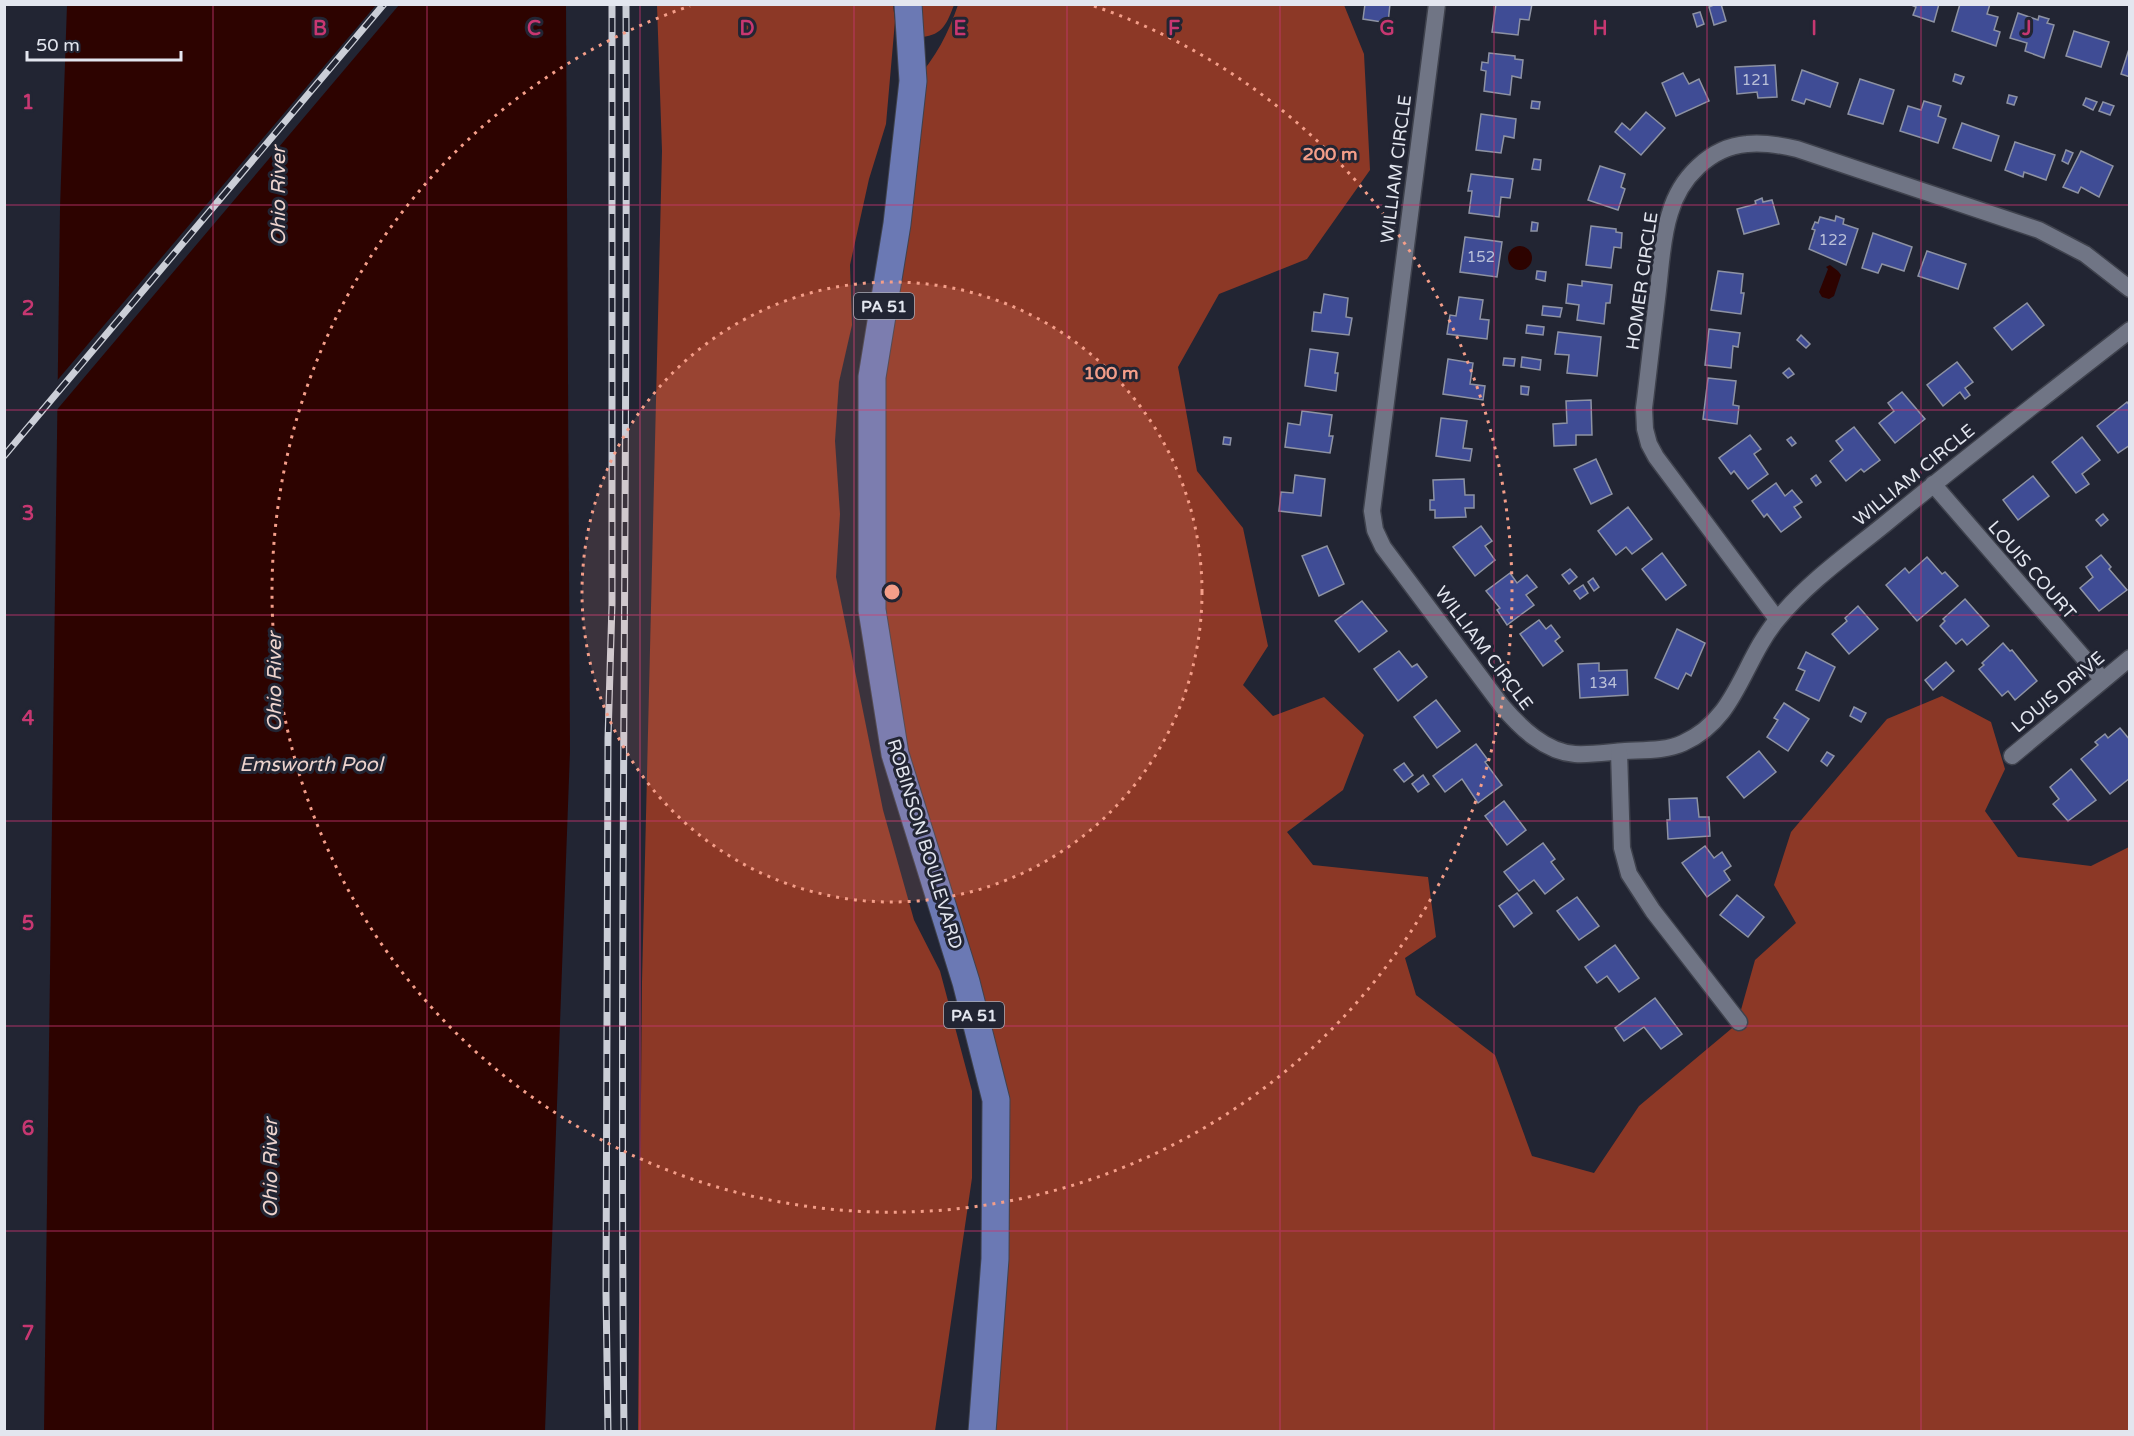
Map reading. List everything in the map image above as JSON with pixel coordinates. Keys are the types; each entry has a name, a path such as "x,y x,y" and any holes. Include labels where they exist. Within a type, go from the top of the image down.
{"main road":[{"name":"ROBINSON BOULEVARD","path":"908,4 913,81 897,224 872,377 872,610 895,754 966,982 996,1100 995,1259 982,1431"}],"street":[{"name":"WILLIAM CIRCLE","path":"1437,4 1372,511 1375,530 1390,557 1502,706 1521,728 1545,745 1574,754 1654,750 1681,744 1705,731 1724,711 1761,642 1777,619 1809,586 1933,484 2130,330"},
{"name":"HOMER CIRCLE","path":"1777,619 1670,478 1649,444 1645,429 1644,408 1665,234 1675,199 1683,184 1695,170 1708,158 1722,150 1745,144 1768,143 1797,149 2039,230 2085,254 2130,289"},
{"name":"LOUIS COURT","path":"1933,484 2103,680"},
{"name":"LOUIS DRIVE","path":"2012,756 2130,658"},
{"path":"1619,752 1622,848 1629,874 1653,911 1739,1022"}],"shaded area":[{"path":"657,5 893,5 895,21 886,124 869,179 850,265 852,325 839,382 835,441 840,514 836,577 883,810 914,920 940,971 972,1091 972,1178 935,1431 638,1431 642,982 662,151"},
{"path":"910,5 954,5 940,31 922,37"},
{"path":"958,5 1344,5 1364,54 1370,170 1307,259 1219,294 1178,367 1197,471 1243,528 1268,646 1243,685 1273,716 1324,697 1364,735 1343,790 1287,832 1313,865 1428,877 1436,937 1405,958 1416,995 1495,1055 1532,1156 1594,1173 1639,1106 1737,1024 1755,960 1796,923 1774,885 1791,832 1887,719 1942,696 1991,722 2005,769 1985,811 2018,857 2091,866 2129,847 2129,1431 986,1431 1007,1104 901,752 877,609 879,378 915,81 941,45"}],"water":[{"name":"Emsworth Pool","path":"67,5 566,5 570,751 545,1431 44,1432 60,208"},
{"path":"1520,246 1528,250 1532,258 1528,266 1520,270 1512,266 1508,258 1512,250"},
{"path":"1830,265 1841,275 1834,296 1829,299 1822,297 1819,292 1828,269 1826,267"}],"pier":[{"path":"376,5 399,5 55,412 55,383"}],"building":[{"path":"1365,4 1390,4 1388,23 1363,19"},
{"path":"1496,4 1532,4 1529,20 1520,19 1518,35 1492,32"},
{"path":"1721,4 1726,21 1714,25 1709,7"},
{"path":"1909,4 1939,4 1934,22 1913,15 1916,7"},
{"path":"1960,4 1990,4 1987,14 1998,17 1994,30 2000,32 1996,46 1952,31"},
{"path":"1700,12 1704,24 1697,27 1693,14"},
{"path":"2018,13 2038,20 2039,16 2049,19 2047,23 2054,25 2044,58 2025,51 2027,43 2010,38"},
{"path":"2074,31 2109,42 2101,67 2066,56"},
{"path":"2130,49 2130,77 2121,74"},
{"path":"1489,53 1515,56 1515,59 1523,60 1521,78 1512,76 1510,95 1484,91 1486,71 1481,70 1482,62 1488,63"},
{"path":"1775,65 1777,97 1758,98 1757,92 1737,94 1735,67"},
{"path":"1802,70 1838,83 1830,107 1806,99 1804,104 1792,100"},
{"path":"1683,73 1689,84 1699,79 1709,101 1676,116 1662,83"},
{"path":"1955,74 1964,77 1961,84 1953,81"},
{"path":"1860,79 1894,90 1883,124 1848,114"},
{"path":"2009,95 2017,97 2014,105 2007,103"},
{"path":"2086,98 2097,102 2093,110 2083,105"},
{"path":"1532,101 1540,102 1539,109 1531,108"},
{"path":"1924,101 1941,106 1938,116 1946,119 1938,143 1900,131 1908,106 1921,110"},
{"path":"2103,102 2114,106 2110,115 2099,111"},
{"path":"1646,112 1665,128 1641,155 1615,132 1622,123 1630,130"},
{"path":"1481,114 1516,119 1514,138 1504,136 1501,153 1476,150"},
{"path":"1962,123 1999,136 1991,161 1953,148"},
{"path":"2015,142 2055,155 2046,180 2024,172 2023,177 2005,170"},
{"path":"2066,150 2073,153 2068,164 2062,161"},
{"path":"2081,151 2113,166 2099,197 2081,187 2078,193 2063,187"},
{"path":"1534,159 1541,160 1540,170 1532,169"},
{"path":"1600,166 1625,174 1621,187 1625,189 1618,210 1588,200"},
{"path":"1471,174 1513,179 1510,198 1501,197 1499,217 1469,213 1472,191 1468,191"},
{"path":"1762,198 1763,202 1772,200 1779,224 1744,234 1737,209 1756,204 1755,201"},
{"path":"1836,216 1844,219 1843,224 1858,229 1846,265 1809,249 1815,222 1818,223 1820,217 1835,221"},
{"path":"1532,222 1538,223 1537,231 1531,231"},
{"path":"1591,226 1616,229 1616,232 1622,233 1621,248 1614,247 1611,268 1586,265"},
{"path":"1873,233 1912,247 1904,271 1882,264 1878,273 1862,268"},
{"path":"1465,237 1502,242 1497,277 1460,272"},
{"path":"1927,251 1966,264 1958,289 1918,276"},
{"path":"1537,271 1546,272 1545,281 1536,279"},
{"path":"1718,271 1743,274 1741,293 1744,293 1741,314 1711,310"},
{"path":"1582,281 1612,285 1610,303 1606,303 1604,324 1577,320 1579,305 1566,303 1568,284 1582,286"},
{"path":"1324,294 1348,298 1346,317 1352,318 1349,335 1312,331 1314,312 1321,313"},
{"path":"1459,297 1483,300 1480,319 1489,320 1487,339 1447,334 1450,315 1456,316"},
{"path":"2027,303 2044,325 2012,350 1994,328"},
{"path":"1543,306 1562,308 1560,317 1542,315"},
{"path":"1527,325 1544,327 1543,335 1526,333"},
{"path":"1709,329 1740,333 1738,347 1733,346 1731,368 1705,365"},
{"path":"1558,332 1601,337 1597,376 1567,373 1569,355 1555,354"},
{"path":"1801,335 1810,344 1806,348 1797,340"},
{"path":"1310,349 1338,353 1335,373 1338,373 1336,391 1305,386"},
{"path":"1522,357 1541,360 1540,370 1521,367"},
{"path":"1504,358 1515,359 1514,366 1503,365"},
{"path":"1448,359 1473,363 1470,384 1485,386 1483,400 1443,394"},
{"path":"1957,362 1973,382 1965,388 1970,395 1965,399 1960,392 1943,406 1927,385"},
{"path":"1789,368 1794,374 1788,378 1783,373"},
{"path":"1708,378 1736,381 1733,405 1739,406 1737,424 1703,419"},
{"path":"1521,386 1529,387 1528,395 1521,394"},
{"path":"1902,392 1925,419 1895,443 1879,423 1894,411 1888,403"},
{"path":"1591,400 1592,435 1576,435 1576,445 1554,446 1553,424 1567,423 1566,401"},
{"path":"2127,402 2130,406 2130,445 2118,453 2097,426"},
{"path":"1302,411 1332,415 1329,436 1333,436 1330,453 1285,447 1288,423 1300,425"},
{"path":"1441,418 1467,421 1463,448 1472,449 1470,461 1436,456"},
{"path":"1854,427 1880,460 1864,472 1861,469 1846,481 1830,461 1843,450 1836,441"},
{"path":"1750,435 1761,449 1754,454 1768,474 1748,489 1734,471 1731,474 1719,458"},
{"path":"1224,437 1231,438 1230,445 1223,444"},
{"path":"1791,437 1796,443 1792,446 1787,440"},
{"path":"2082,437 2100,460 2082,474 2089,484 2076,493 2052,462"},
{"path":"1596,459 1612,494 1591,504 1574,469"},
{"path":"1295,475 1325,479 1321,516 1279,511 1281,492 1293,493"},
{"path":"1816,475 1821,482 1816,486 1811,479"},
{"path":"2033,476 2049,496 2018,520 2003,500"},
{"path":"1464,479 1465,495 1474,495 1474,508 1465,508 1466,517 1435,518 1435,510 1430,510 1430,500 1434,500 1433,480"},
{"path":"1776,483 1785,496 1792,490 1802,502 1794,507 1801,517 1781,532 1767,514 1764,517 1752,501"},
{"path":"1628,507 1652,539 1632,554 1626,547 1616,555 1598,531"},
{"path":"2103,514 2108,520 2101,526 2096,520"},
{"path":"1481,526 1492,541 1485,546 1495,560 1475,576 1453,547"},
{"path":"1327,546 1344,584 1319,596 1302,556"},
{"path":"1662,553 1686,585 1666,600 1642,569"},
{"path":"2101,555 2111,567 2109,569 2127,590 2099,611 2080,588 2093,577 2086,567"},
{"path":"1927,557 1942,574 1945,572 1958,586 1917,621 1886,585 1905,568 1909,573"},
{"path":"1570,569 1577,577 1569,584 1562,575"},
{"path":"1510,573 1517,583 1527,575 1537,587 1526,595 1534,605 1507,625 1497,610 1500,608 1486,591"},
{"path":"1593,578 1599,587 1594,591 1588,582"},
{"path":"1583,585 1588,593 1580,599 1574,591"},
{"path":"1965,599 1989,626 1967,645 1962,639 1956,644 1940,626 1945,621 1943,619"},
{"path":"1362,601 1387,631 1359,652 1335,621"},
{"path":"1858,606 1878,629 1849,654 1832,634 1847,621 1845,618"},
{"path":"1539,620 1546,629 1551,625 1560,637 1555,641 1563,651 1543,666 1520,634"},
{"path":"1677,629 1705,643 1691,676 1686,673 1678,689 1655,678"},
{"path":"2003,643 2010,651 2012,650 2037,681 2015,700 2008,691 2002,696 1979,669 1984,665 1982,663"},
{"path":"1399,651 1412,667 1417,664 1427,677 1398,701 1374,669"},
{"path":"1806,652 1835,667 1819,701 1796,690 1805,671 1798,668"},
{"path":"1946,662 1954,671 1933,690 1925,680"},
{"path":"1599,663 1599,671 1627,670 1628,695 1580,698 1578,664"},
{"path":"1436,700 1460,731 1437,748 1414,717"},
{"path":"1784,703 1809,719 1788,751 1767,737 1778,720 1774,718"},
{"path":"1854,707 1866,713 1861,722 1850,716"},
{"path":"2120,728 2130,740 2130,778 2110,794 2081,759 2098,745 2095,742 2105,734 2108,738"},
{"path":"1476,744 1488,760 1485,762 1502,785 1478,803 1462,779 1445,792 1433,776"},
{"path":"1759,751 1776,772 1744,798 1727,777"},
{"path":"1827,752 1834,756 1827,766 1821,761"},
{"path":"1404,763 1413,775 1404,782 1394,770"},
{"path":"2071,769 2096,800 2068,821 2053,804 2059,799 2050,787"},
{"path":"1423,775 1429,784 1418,792 1412,784"},
{"path":"1697,798 1699,817 1709,817 1710,836 1668,839 1669,799"},
{"path":"1504,801 1526,830 1507,845 1485,816"},
{"path":"1543,843 1555,859 1551,862 1564,879 1545,894 1534,880 1519,891 1504,872"},
{"path":"1705,846 1714,858 1722,852 1731,866 1724,871 1730,880 1707,897 1682,863"},
{"path":"1517,893 1532,913 1514,927 1499,906"},
{"path":"1737,895 1764,917 1748,937 1720,915"},
{"path":"1577,897 1599,926 1579,940 1557,911"},
{"path":"1615,945 1639,978 1619,992 1607,976 1597,983 1585,967"},
{"path":"1655,998 1682,1034 1661,1049 1644,1027 1624,1041 1615,1028"}],"railway":[{"path":"4,456 384,4"},
{"path":"608,1432 606,1292 608,738 612,604 612,4"},
{"path":"624,1432 622,1075 626,4"}],"water label":[{"name":"Ohio River","path":"278,196"},
{"name":"Ohio River","path":"274,682"},
{"name":"Ohio River","path":"270,1168"}]}
